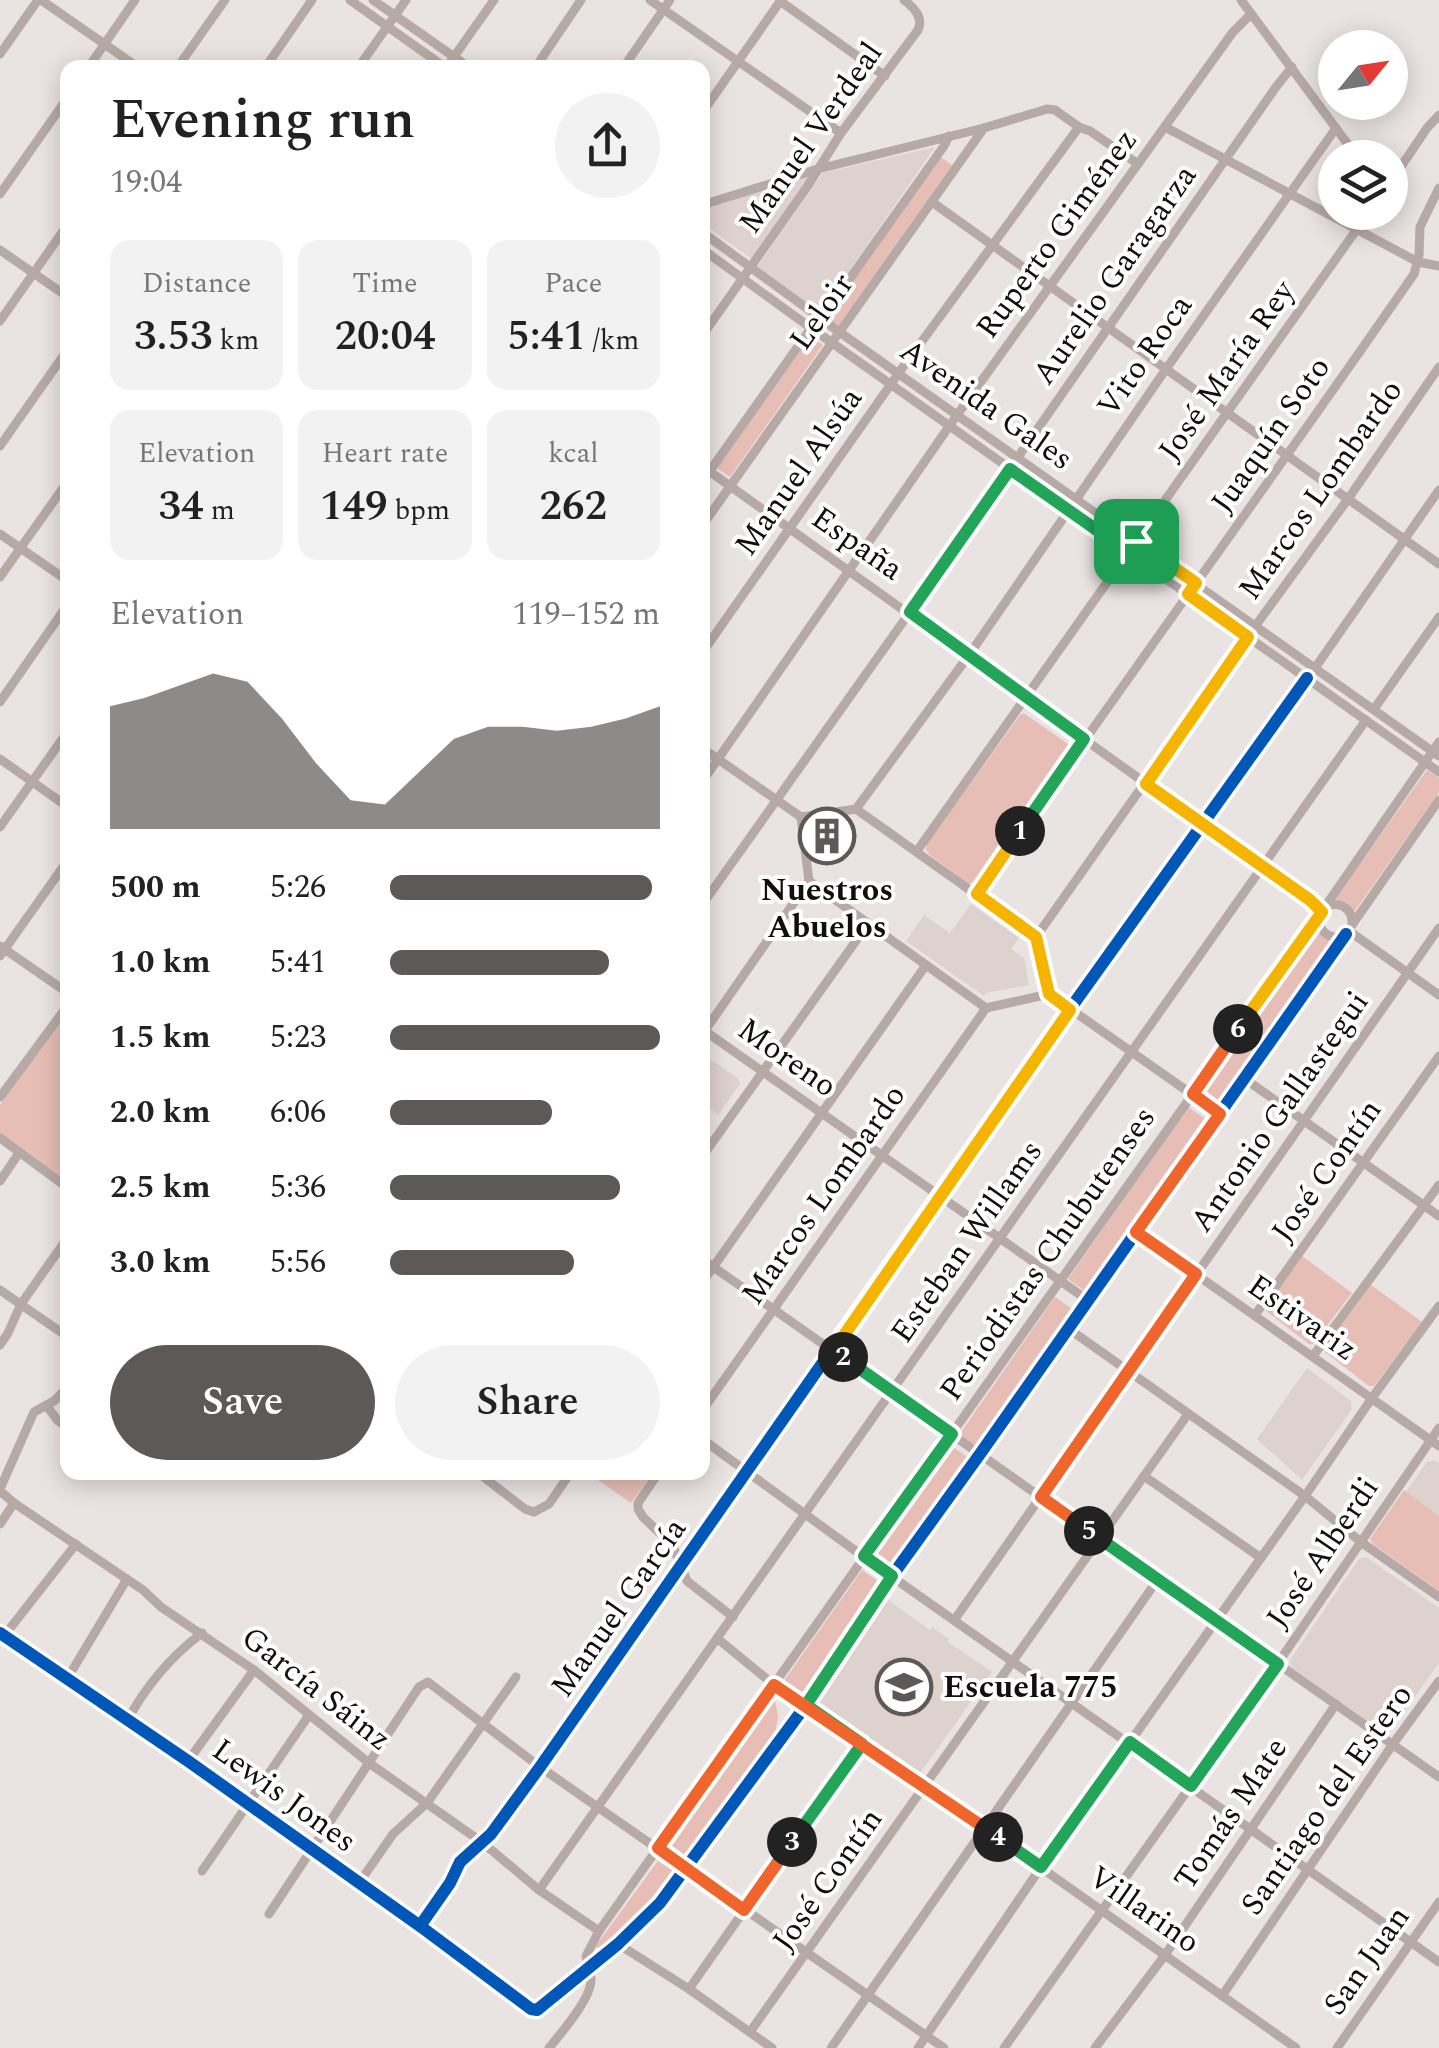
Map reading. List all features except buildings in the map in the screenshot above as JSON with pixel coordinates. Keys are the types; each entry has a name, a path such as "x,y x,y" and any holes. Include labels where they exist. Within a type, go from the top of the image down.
{"street":[{"path":"0,54 40,0 128,60"},
{"path":"93,60 135,0"},
{"path":"183,60 224,0"},
{"path":"271,60 312,0"},
{"path":"350,0 434,60"},
{"path":"373,0 459,60"},
{"path":"364,60 406,0"},
{"path":"451,60 494,0"},
{"path":"540,60 581,0"},
{"path":"650,0 841,133"},
{"path":"629,60 670,0"},
{"name":"Manuel Verdeal","path":"710,325 841,133 918,30 919,16 904,0"},
{"path":"1240,0 1345,140"},
{"path":"710,102 780,1 885,76"},
{"name":"Ruperto Giménez","path":"710,770 957,415 1233,32 1252,14"},
{"name":"Aurelio Garagarza","path":"710,894 1292,68"},
{"path":"0,194 60,108"},
{"path":"710,203 818,170 946,141 1047,109 1090,131 1138,164"},
{"path":"1408,158 1437,117"},
{"name":"Manuel Alsúa","path":"710,643 898,374 1079,126"},
{"path":"1164,127 1318,209"},
{"name":"Leloir","path":"710,515 984,128"},
{"name":"Vito Roca","path":"856,809 970,655 1336,128"},
{"path":"946,141 963,158"},
{"name":"Leloir","path":"710,463 821,319 946,141"},
{"name":"Juaquín Soto","path":"977,894 1414,274 1420,228 1439,188"},
{"path":"932,202 1439,564"},
{"path":"1356,230 1418,262 1439,266"},
{"name":"José María Rey","path":"916,851 1356,230"},
{"path":"0,320 60,235"},
{"name":"Avenida Gales","path":"710,238 1315,668 1437,749"},
{"path":"0,250 60,292"},
{"name":"Avenida Gales","path":"710,255 1439,772"},
{"path":"0,446 60,360"},
{"name":"Marcos Lombardo","path":"1036,937 1439,367"},
{"name":"España","path":"710,471 1263,866 1310,900 1321,913"},
{"path":"1315,668 1439,490"},
{"path":"0,577 60,492"},
{"path":"0,534 60,576"},
{"path":"0,702 60,616"},
{"path":"1374,709 1439,617"},
{"name":"Manuel García","path":"420,1926 466,1854 483,1843 540,1767 1307,678"},
{"name":"Esteban Willams","path":"539,1890 1366,720"},
{"path":"0,827 60,742"},
{"name":"Periodistas Chubutenses","path":"550,2048 584,2000 592,1979 587,1950 599,1931 1424,762 1437,749"},
{"path":"710,754 801,816 856,809 977,894 1036,937 1049,994 1220,1114"},
{"path":"0,759 60,801"},
{"name":"Periodistas Chubutenses","path":"531,2010 546,2004 660,1903 806,1705 892,1576 1439,800"},
{"path":"710,1021 809,881 801,816"},
{"path":"60,871 2,950 60,988"},
{"path":"809,881 986,1008 1049,994"},
{"path":"1331,904 1342,906 1351,914 1349,930 1336,938 1326,935 1320,926 1321,913 1331,904"},
{"path":"710,1146 868,924"},
{"name":"Antonio Gallastegui","path":"956,1619 1439,928"},
{"path":"1349,930 1439,995"},
{"path":"710,1272 926,965"},
{"name":"Marcos Lombardo","path":"710,1400 986,1008"},
{"path":"0,1097 60,1015"},
{"name":"Moreno","path":"710,1036 1088,1301"},
{"name":"José Contín","path":"1255,1314 1439,1056"},
{"path":"1244,1080 1439,1216"},
{"path":"0,1138 60,1182"},
{"path":"0,1182 20,1154"},
{"path":"1313,1356 1439,1185"},
{"name":"Estivariz","path":"1136,1232 1435,1443"},
{"path":"0,1346 21,1304 60,1248"},
{"path":"710,1264 1439,1777"},
{"path":"0,1290 60,1331"},
{"path":"918,2048 1041,1867 1439,1306"},
{"path":"1068,1330 1305,1496 1361,1542 1439,1597"},
{"path":"0,1490 34,1412 60,1396"},
{"path":"46,1405 60,1421"},
{"name":"José Contín","path":"750,2032 1188,1414"},
{"name":"José Alberdi","path":"1004,2048 1435,1443 1439,1428"},
{"path":"710,1445 1439,1962"},
{"path":"1144,1476 1261,1558"},
{"path":"487,1480 534,1512 549,1504 566,1480"},
{"path":"654,1480 638,1503 643,1518 673,1546 680,1568 694,1589 733,1617"},
{"name":"García Sáinz","path":"0,1490 14,1504 144,1590 161,1607 254,1670 369,1763 599,1931"},
{"path":"0,1524 14,1504"},
{"path":"2,1635 76,1544"},
{"path":"832,2048 1158,1579"},
{"path":"66,1679 127,1580"},
{"path":"127,1721 172,1657 202,1634"},
{"name":"Lewis Jones","path":"2,1635 188,1761 531,2010"},
{"name":"Villarino","path":"718,1639 774,1685 924,1785 1296,2048"},
{"path":"188,1761 254,1670"},
{"path":"358,1883 392,1834 427,1803 516,1677"},
{"name":"Santiago del Estero","path":"1222,1996 1439,1681"},
{"path":"269,1914 422,1684 428,1682 540,1767 944,2048"},
{"name":"Tomás Mate","path":"1095,2048 1165,1955 1336,1704"},
{"path":"202,1871 309,1715"},
{"path":"690,1989 862,1744"},
{"name":"San Juan","path":"1336,2048 1439,1902"},
{"path":"618,1944 690,1989 772,2048"}],"shaded area":[{"path":"935,147 820,313 757,267 823,173"},
{"path":"939,156 952,165 838,326 826,318"},
{"path":"816,171 752,259 710,229 710,201"},
{"path":"811,336 823,345 730,477 717,468"},
{"path":"1021,714 1068,744 1070,752 978,881 969,884 930,855 927,843"},
{"path":"1427,770 1439,778 1439,792 1354,912 1347,903 1335,899"},
{"path":"971,904 1019,938 1011,949 1024,958 1029,985 984,996 906,941 924,915 950,933"},
{"path":"1315,928 1323,938 1333,941 1217,1108 1199,1095"},
{"path":"60,1020 60,1179 0,1136 0,1105"},
{"path":"710,1059 738,1078 740,1084 718,1115 710,1109"},
{"path":"1188,1107 1207,1120 1086,1292 1068,1279"},
{"path":"1302,1256 1352,1293 1313,1344 1265,1307"},
{"path":"1371,1285 1422,1322 1374,1386 1325,1352"},
{"path":"1055,1297 1074,1310 978,1448 959,1435"},
{"path":"1307,1368 1351,1401 1352,1409 1302,1480 1257,1439"},
{"path":"950,1445 969,1458 888,1574 870,1561"},
{"path":"1427,1462 1439,1463 1439,1516 1406,1492"},
{"path":"598,1480 648,1480 631,1503"},
{"path":"1404,1490 1439,1516 1439,1591 1370,1539"},
{"path":"1366,1557 1439,1608 1439,1663 1391,1730 1384,1733 1291,1667 1290,1660 1359,1559"},
{"path":"862,1570 881,1583 800,1698 781,1685"},
{"name":"Escuela 775","path":"887,1599 992,1672 921,1772 914,1773 818,1707 816,1701"},
{"path":"774,1696 778,1716 775,1734 683,1860 666,1849"},
{"path":"658,1861 674,1871 667,1882 623,1931 603,1948 595,1947"}],"cycle path":[{"path":"420,1926 460,1862 491,1834 540,1767 1070,1009 1307,678"},
{"path":"0,1633 188,1761 537,2010 618,1944 660,1903 806,1705 892,1576 1346,934"}],"place":[{"name":"Nuestros Abuelos","path":"827,836"},
{"name":"Escuela 775","path":"904,1687"}],"route":[{"path":"1136,541 1128,552 1010,469 910,612 1084,739 977,894 1036,937 1049,994 1070,1010 833,1351 952,1434 864,1556 892,1576 806,1705 862,1744 744,1910 658,1848 774,1685 806,1705 924,1785 1041,1867 1130,1742 1191,1786 1278,1664 1041,1497 1196,1274 1136,1232 1220,1114 1193,1094 1322,912 1146,784 1248,637 1188,594 1196,583 1136,541"}]}
